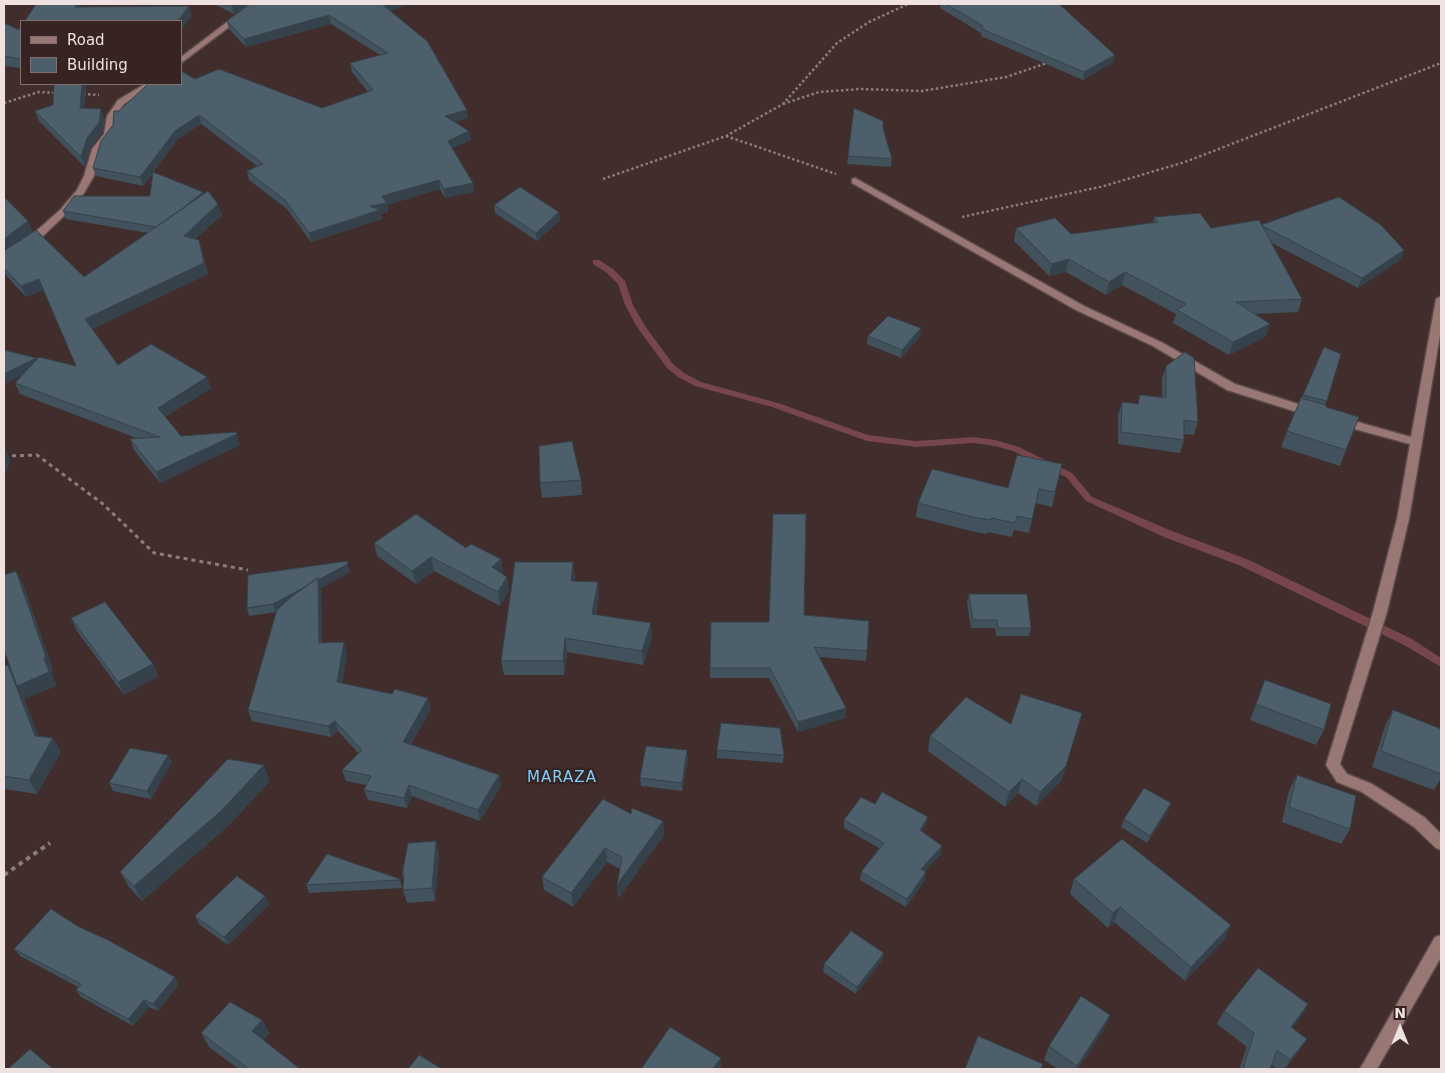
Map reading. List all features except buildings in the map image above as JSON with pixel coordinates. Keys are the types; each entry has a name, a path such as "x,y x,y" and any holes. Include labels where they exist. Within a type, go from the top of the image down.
{"street":[{"path":"182,60 256,4"},
{"path":"4,259 37,236 64,211 81,191 89,176 97,149 109,134 111,116 121,102 149,85"},
{"path":"855,181 1080,308 1157,344 1231,386 1328,417 1417,442"},
{"path":"1441,299 1404,519 1380,612 1333,765 1342,778 1375,793 1419,822 1441,843"},
{"path":"1368,1069 1441,942"}],"path":[{"path":"783,104 837,43 869,22 908,4"},
{"path":"603,179 726,136 783,104 819,92 860,88 922,91 1006,77 1051,61"},
{"path":"932,223 1104,186 1185,162 1441,63"},
{"path":"4,103 39,92 64,94"},
{"path":"81,94 130,96"},
{"path":"726,136 855,181"},
{"path":"4,456 37,455 102,504 154,553 248,570"},
{"path":"4,875 50,843"}],"waterway":[{"path":"596,262 610,271 622,283 629,305 641,327 670,366 681,375 698,384 775,405 867,438 916,444 974,440 1016,449 1069,475 1089,499 1168,534 1245,563 1408,642 1441,663"}],"district":[{"name":"MARAZA","path":"562,778"}]}
